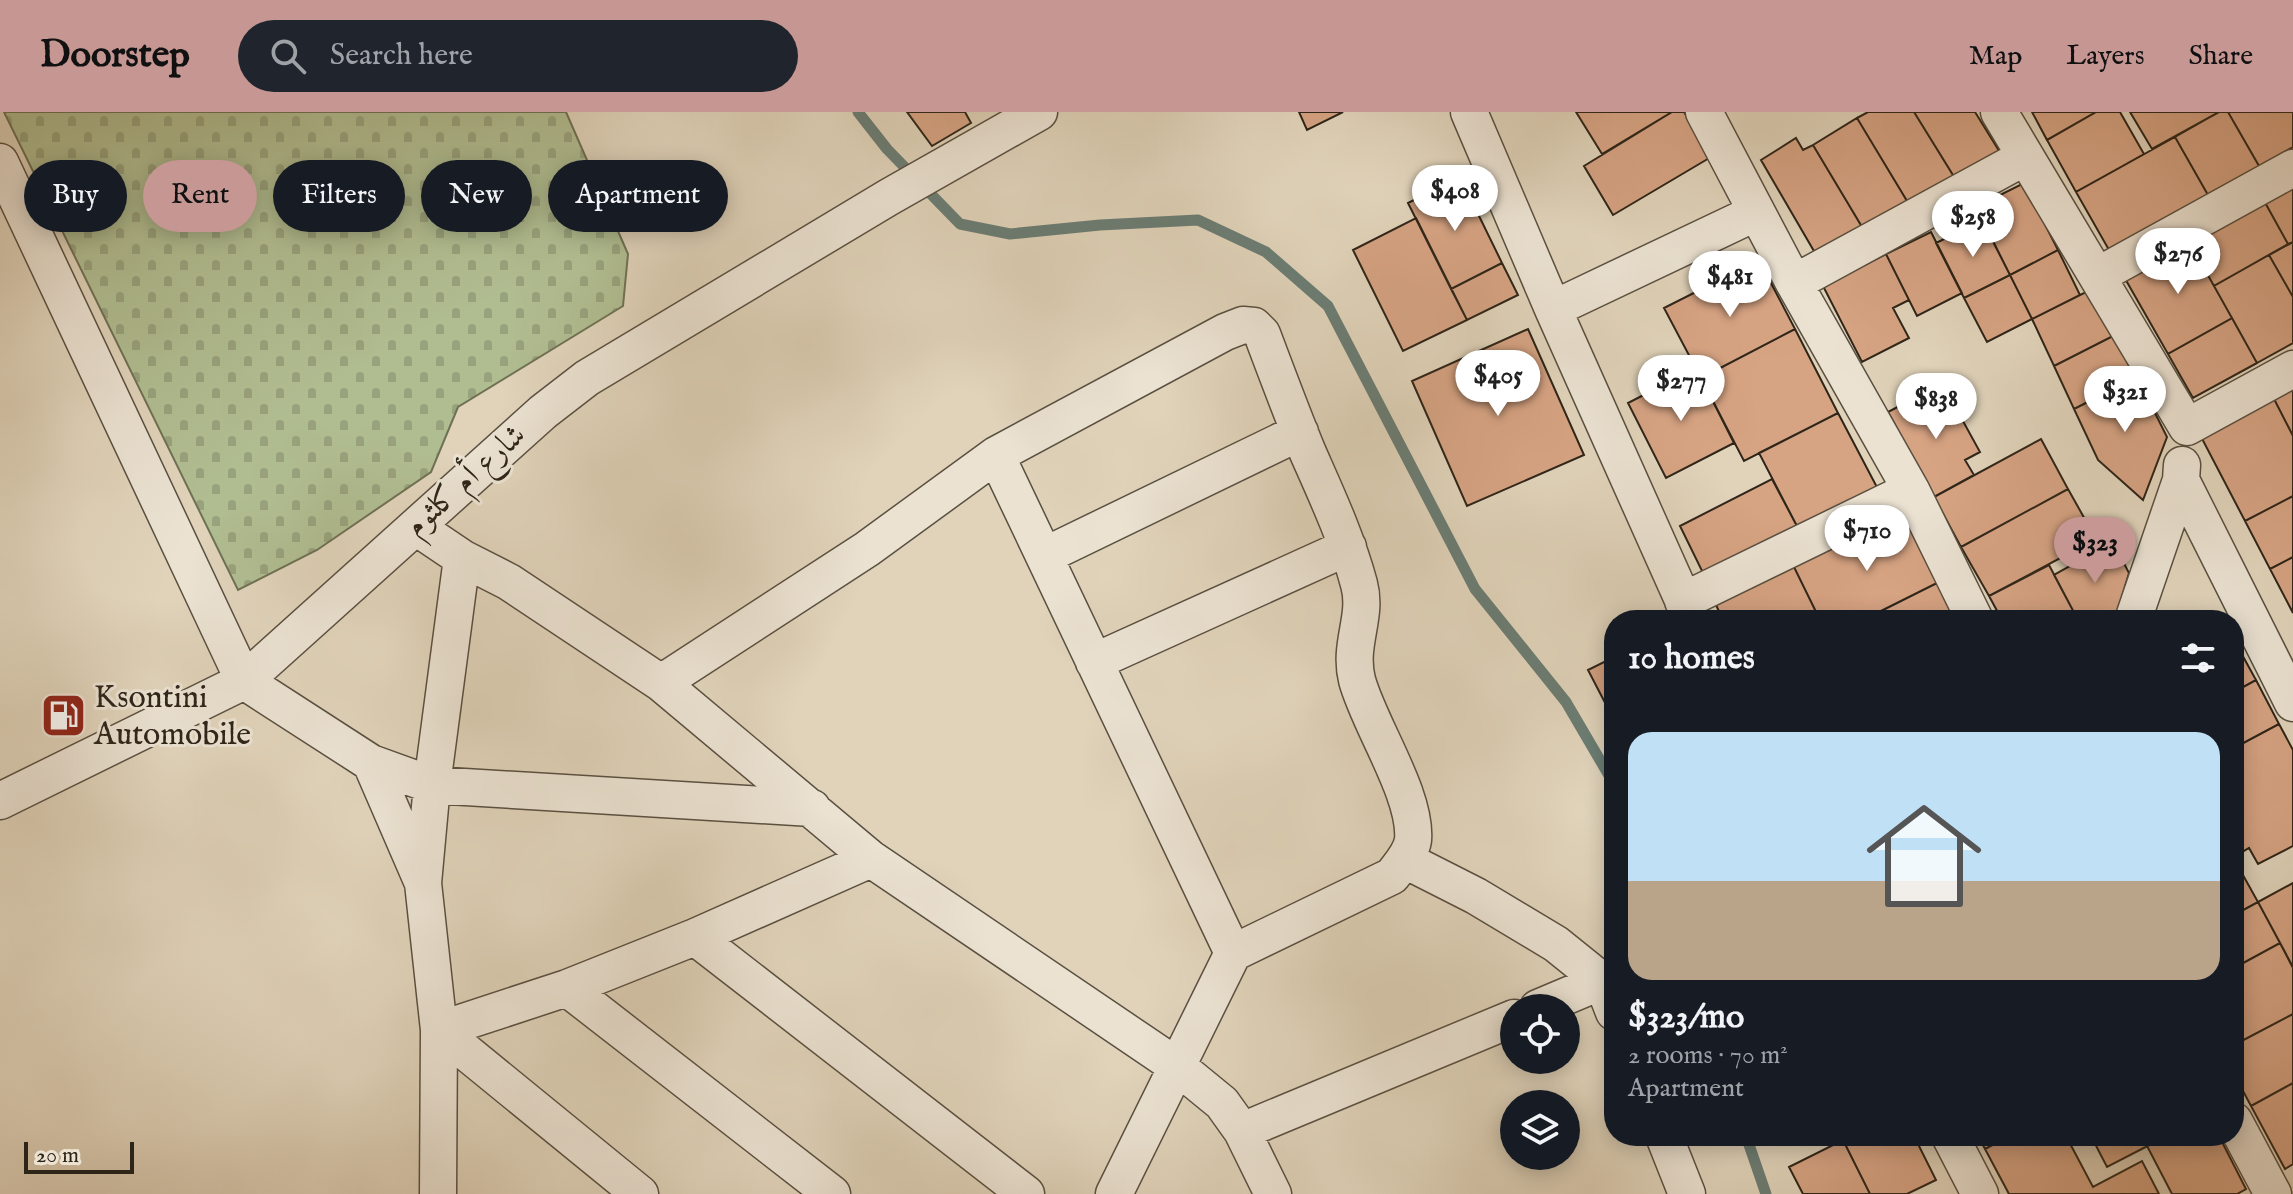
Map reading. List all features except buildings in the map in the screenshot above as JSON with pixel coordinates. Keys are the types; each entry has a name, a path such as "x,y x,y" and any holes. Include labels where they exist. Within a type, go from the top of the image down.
{"street":[{"name":"شارع أم كلثوم","path":"0,801 244,681 543,412 587,378 941,167 991,124 1039,112"},
{"path":"1469,112 1688,610"},
{"path":"1704,112 1755,213 1911,490 1970,610"},
{"path":"1999,112 2187,427 2181,480 2136,610"},
{"path":"1794,283 2025,157"},
{"path":"0,162 244,681 371,763 432,785 812,808"},
{"path":"2097,276 2293,168"},
{"path":"1553,309 1755,213"},
{"path":"661,683 867,549 996,455 1225,332 1243,325 1254,326 1262,334 1348,547 1360,588 1361,615 1353,660 1358,684 1411,812 1413,841 1405,860 1392,876 1233,953 1114,1194"},
{"path":"2187,427 2293,369"},
{"path":"1044,556 1300,432"},
{"path":"996,455 1233,953"},
{"path":"2181,480 2288,679"},
{"path":"1690,610 1911,490"},
{"path":"416,527 462,558 509,582 661,683 871,859 1178,1067 1222,1103 1242,1131 1273,1194"},
{"path":"1094,662 1348,547"},
{"path":"462,558 432,785 423,883 439,1030 438,1181 469,1194"},
{"path":"371,763 423,883"},
{"path":"439,1030 567,988 695,937 871,859"},
{"path":"1405,860 1476,896 1556,944 1604,985"},
{"path":"695,937 1026,1194"},
{"path":"567,988 832,1194"},
{"path":"1580,998 1604,992"},
{"path":"1242,1131 1500,1024"},
{"path":"439,1030 640,1194"},
{"path":"2244,1140 2273,1194"},
{"path":"1668,1146 1687,1194"},
{"path":"1955,1146 1980,1194"}],"green space":[{"path":"4,112 566,112 587,160 548,160 548,232 618,232 628,254 623,306 458,407 431,472 317,550 238,590 63,232 127,232 127,160 27,160"}],"waterway":[{"path":"858,112 887,149 960,224 1010,234 1198,220 1266,252 1328,306 1475,589 1566,702 1604,767"},
{"path":"1749,1146 1766,1194"}],"place":[{"name":"Ksontini Automobile","path":"63,716"}]}
